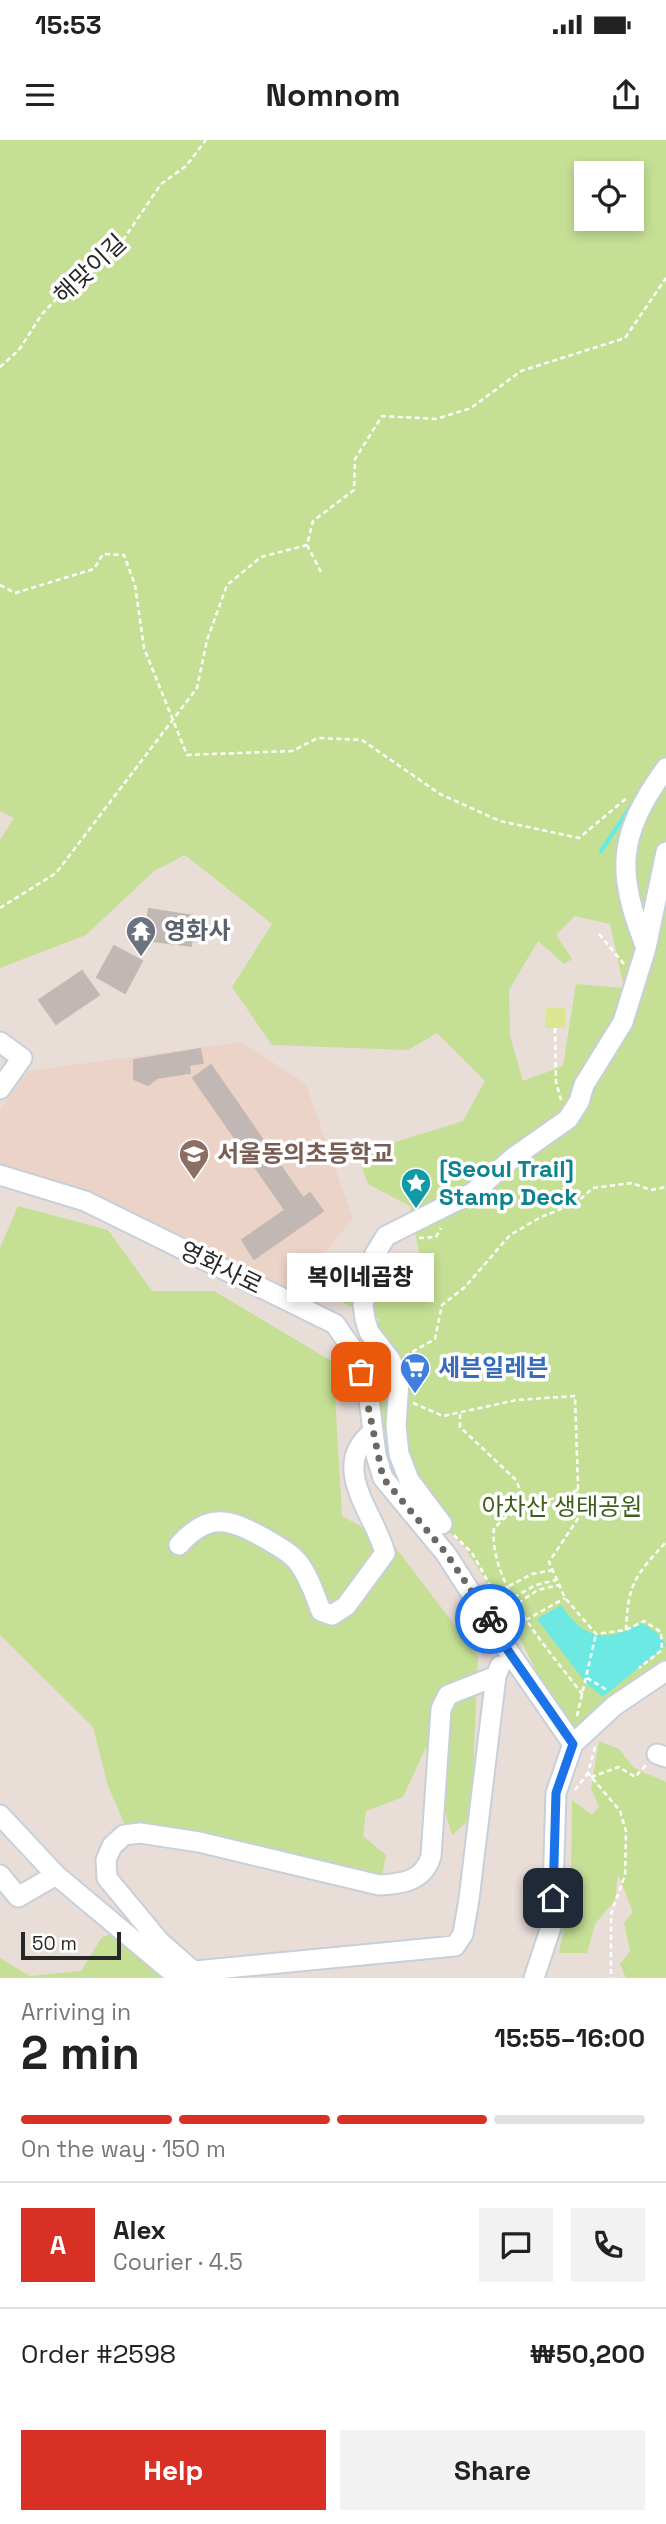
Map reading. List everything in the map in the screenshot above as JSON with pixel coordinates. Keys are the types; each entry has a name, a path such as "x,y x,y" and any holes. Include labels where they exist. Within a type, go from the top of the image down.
{"street":[{"path":"646,948 631,908 624,865 640,803 666,768"},
{"path":"442,1524 410,1480 399,1454 396,1426 399,1380 393,1366 369,1332 363,1305 375,1254 386,1236 474,1192 571,1114 584,1085 623,1021 646,948 666,852"},
{"path":"0,1042 22,1058 0,1089"},
{"name":"영화사로","path":"0,1175 86,1201 335,1324 355,1353 368,1391 383,1478 446,1553 507,1649 573,1744"},
{"path":"179,1545 193,1529 209,1523 225,1521 241,1525 288,1552 300,1563 321,1611 332,1615 346,1606 386,1553 380,1531 368,1518 354,1474 354,1458 360,1441 373,1432"},
{"path":"0,1815 56,1875 186,1974 455,1946 463,1934 469,1899 496,1676 507,1649"},
{"path":"534,1978 552,1924 556,1793 573,1744 614,1706 666,1671"},
{"path":"186,1974 107,1878 106,1860 116,1840 128,1834 140,1833 199,1842 379,1885 409,1881 428,1867 431,1856 441,1709 448,1695 496,1676"},
{"path":"0,1875 18,1897 56,1875"}],"path":[{"name":"해맞이길","path":"0,366 19,350 43,314 77,277 117,250 155,192 186,166 206,140"},
{"path":"321,572 307,545 313,521 354,490 355,459 382,416 436,419 471,408 520,371 625,338 666,278"},
{"path":"0,908 56,873 122,790 197,688 206,640 227,585 261,556 307,545"},
{"path":"0,585 15,593 94,569 103,554 124,555 135,585 144,648 187,755 292,751 318,738 362,740 440,794 488,816 579,838 635,789"},
{"path":"599,934 635,977"},
{"path":"555,1028 557,1092 571,1114"},
{"path":"393,1366 426,1342 435,1339 442,1305 465,1287 510,1235 576,1203 593,1188 632,1183 651,1190 666,1186"},
{"path":"397,1396 443,1416 517,1400 575,1396 579,1517 549,1562 565,1598 596,1634"},
{"path":"460,1413 460,1427 516,1480 527,1507"},
{"path":"578,1490 506,1517 494,1528 492,1544 498,1566 526,1620 583,1695"},
{"path":"442,1524 472,1553 516,1631"},
{"path":"626,1630 628,1595 638,1573 666,1542"},
{"path":"509,1586 532,1574 553,1570"},
{"path":"514,1597 536,1585 557,1580"},
{"path":"517,1603 538,1590 559,1585"},
{"path":"526,1620 565,1598"},
{"path":"596,1634 626,1630 644,1621 661,1632 662,1650 631,1675"},
{"path":"569,1715 576,1722 596,1634"},
{"path":"587,1678 610,1692"},
{"path":"597,1740 588,1773 620,1811 626,1831 625,1875 611,1914 611,1978"},
{"path":"591,1777 619,1767 635,1777 662,1755"}],"shaded area":[{"name":"서울동의초등학교","path":"242,1042 306,1084 353,1219 288,1296 244,1277 91,1193 0,1165 0,1109 28,1071"}],"green space":[{"name":"아차산 생태공원","path":"0,140 666,140 666,1672 570,1740 512,1622 465,1548 403,1485 360,1355 360,1322 381,1320 324,1294 337,1257 391,1292 421,1263 410,1206 368,1184 357,1154 463,1121 485,1081 437,1033 408,1050 272,1045 232,987 272,924 185,855 154,871 86,935 0,968 0,840 14,818 0,811","holes":["575,916 610,924 624,988 576,984 563,1066 523,1081 510,1036 509,990 538,941 564,964 572,959 556,935"]},
{"path":"546,1008 565,1008 565,1028 545,1028"},
{"path":"18,1206 108,1230 152,1291 214,1291 333,1362 342,1516 393,1544 478,1656 471,1819 452,1835 426,1747 403,1797 366,1811 363,1836 386,1855 382,1876 117,1836 125,1825 108,1786 93,1727 0,1635 0,1248"},
{"path":"599,1741 619,1749 634,1768 666,1782 666,1978 626,1978 620,1964 630,1951 624,1923 633,1912 618,1874 615,1900 595,1924 587,1953 559,1953 571,1889 572,1800 592,1815 599,1807 591,1788"},
{"path":"130,1928 189,1978 0,1978 0,1958 30,1976 81,1971 102,1937"}],"water":[{"path":"561,1605 578,1625 597,1635 617,1634 642,1623 660,1635 666,1645 603,1697 586,1683 537,1619"}],"building":[{"path":"149,909 195,916 191,946 144,940"},
{"path":"114,946 142,961 125,993 97,977"},
{"path":"82,971 99,995 56,1024 39,1000"},
{"path":"200,1049 203,1063 189,1065 190,1073 157,1078 148,1085 134,1079 134,1060"},
{"path":"211,1065 303,1198 310,1193 323,1211 254,1259 242,1240 285,1210 193,1078"}],"waterway":[{"path":"601,851 634,802"}],"way so far":[{"path":"361,1372 368,1391 376,1455 383,1478 446,1553 490,1619"}],"place":[{"name":"영화사","path":"141,958"},
{"name":"서울동의초등학교","path":"194,1181"},
{"name":"[Seoul Trail] Stamp Deck","path":"416,1210"},
{"name":"복이네곱창","path":"361,1372"},
{"name":"세븐일레븐","path":"415,1395"}],"route":[{"path":"490,1619 507,1649 573,1744 556,1793 553,1898"}]}
